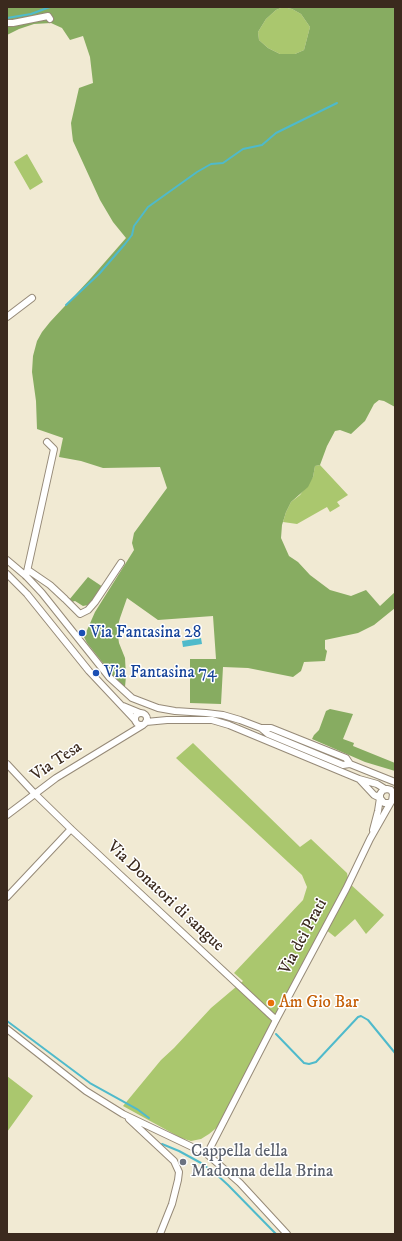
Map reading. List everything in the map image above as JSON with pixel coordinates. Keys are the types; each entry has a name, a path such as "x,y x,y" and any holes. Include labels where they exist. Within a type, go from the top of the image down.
{"street":[{"path":"7,23 49,17"},
{"path":"7,317 32,298"},
{"path":"27,573 54,449 47,442"},
{"path":"7,560 50,586 66,598 80,614 88,610 95,602 121,563"},
{"path":"27,573 109,677 132,698 158,708 223,715 240,720 261,728 268,734 343,765 350,764 392,781"},
{"path":"7,574 27,594 89,671 139,725 167,720 212,720 229,725 359,779 377,784 386,789"},
{"path":"120,704 142,714 167,720"},
{"path":"136,721 136,715 142,714 147,718 144,723"},
{"name":"Via Tesa","path":"125,735 136,721"},
{"name":"Via Tesa","path":"7,815 56,778 144,723"},
{"name":"Via Donatori di sangue","path":"7,764 71,829 276,1020"},
{"path":"359,779 384,803 391,802"},
{"name":"Via dei Prati","path":"370,839 378,811 380,794 392,781"},
{"name":"Via dei Prati","path":"207,1154 346,888 370,839 393,799 394,794 391,790 386,789"},
{"path":"7,897 71,829"},
{"path":"7,1029 86,1091 123,1114 207,1154 240,1183 287,1234"},
{"path":"123,1114 174,1161 179,1172 172,1204 160,1234"}],"green space":[{"path":"7,7 283,7 395,7 395,407 379,400 374,404 365,421 351,434 340,430 335,431 327,446 320,465 315,466 313,477 308,487 291,502 282,525 281,538 289,556 298,562 310,575 330,590 351,596 366,590 380,606 395,592 395,608 374,625 358,633 325,640 325,649 327,651 325,661 304,662 301,671 293,677 248,668 223,667 221,704 190,703 190,659 216,659 213,616 158,620 127,598 117,629 119,643 125,658 125,687 117,681 87,643 84,637 95,612 134,550 132,543 134,533 167,488 160,467 103,468 81,461 59,457 63,438 37,429 36,401 32,372 33,356 37,341 50,322 126,238 113,222 100,200 73,141 71,123 79,88 93,83 90,57 83,36 70,40 62,28 51,23 34,24 7,35","holes":["283,7 292,9 301,14 310,27 304,50 295,54 280,54 268,48 259,40 258,32 266,19 276,10"]},
{"path":"283,7 292,9 301,14 310,27 304,50 295,54 280,54 268,48 259,40 258,32 266,19 276,10"},
{"path":"27,154 43,182 30,190 14,162"},
{"path":"320,465 348,495 337,502 340,506 330,512 327,507 297,524 283,522 291,502 300,495 313,477 315,466"},
{"path":"88,577 103,587 92,602 83,606 75,601 72,602 69,600"},
{"path":"330,709 353,714 343,739 354,743 353,746 395,763 395,771 365,762 312,739 319,730 326,711"},
{"path":"193,743 300,847 311,839 347,873 349,883 384,915 366,934 355,919 335,937 325,929 220,1125 201,1139 191,1141 181,1138 123,1106 161,1060 211,1008 243,981 234,973 303,900 307,887 302,875 176,758"},
{"path":"7,1076 33,1096 7,1132"}],"water":[{"path":"201,638 202,644 183,647 182,641"}],"waterway":[{"path":"7,18 31,14 50,7"},
{"path":"66,305 99,274 125,244 132,235 134,226 148,207 197,172 211,164 223,163 243,149 262,145 276,133 337,103"},
{"path":"276,1034 304,1063 309,1064 316,1062 358,1017 361,1016 368,1020 395,1053"},
{"path":"7,1021 90,1083 137,1109 149,1118"},
{"path":"162,1144 201,1163 216,1174 276,1234"}],"place":[{"name":"Via Fantasina 28","path":"82,633"},
{"name":"Via Fantasina 74","path":"96,673"},
{"name":"Am Gio Bar","path":"271,1003"},
{"name":"Cappella della Madonna della Brina","path":"183,1162"}]}
